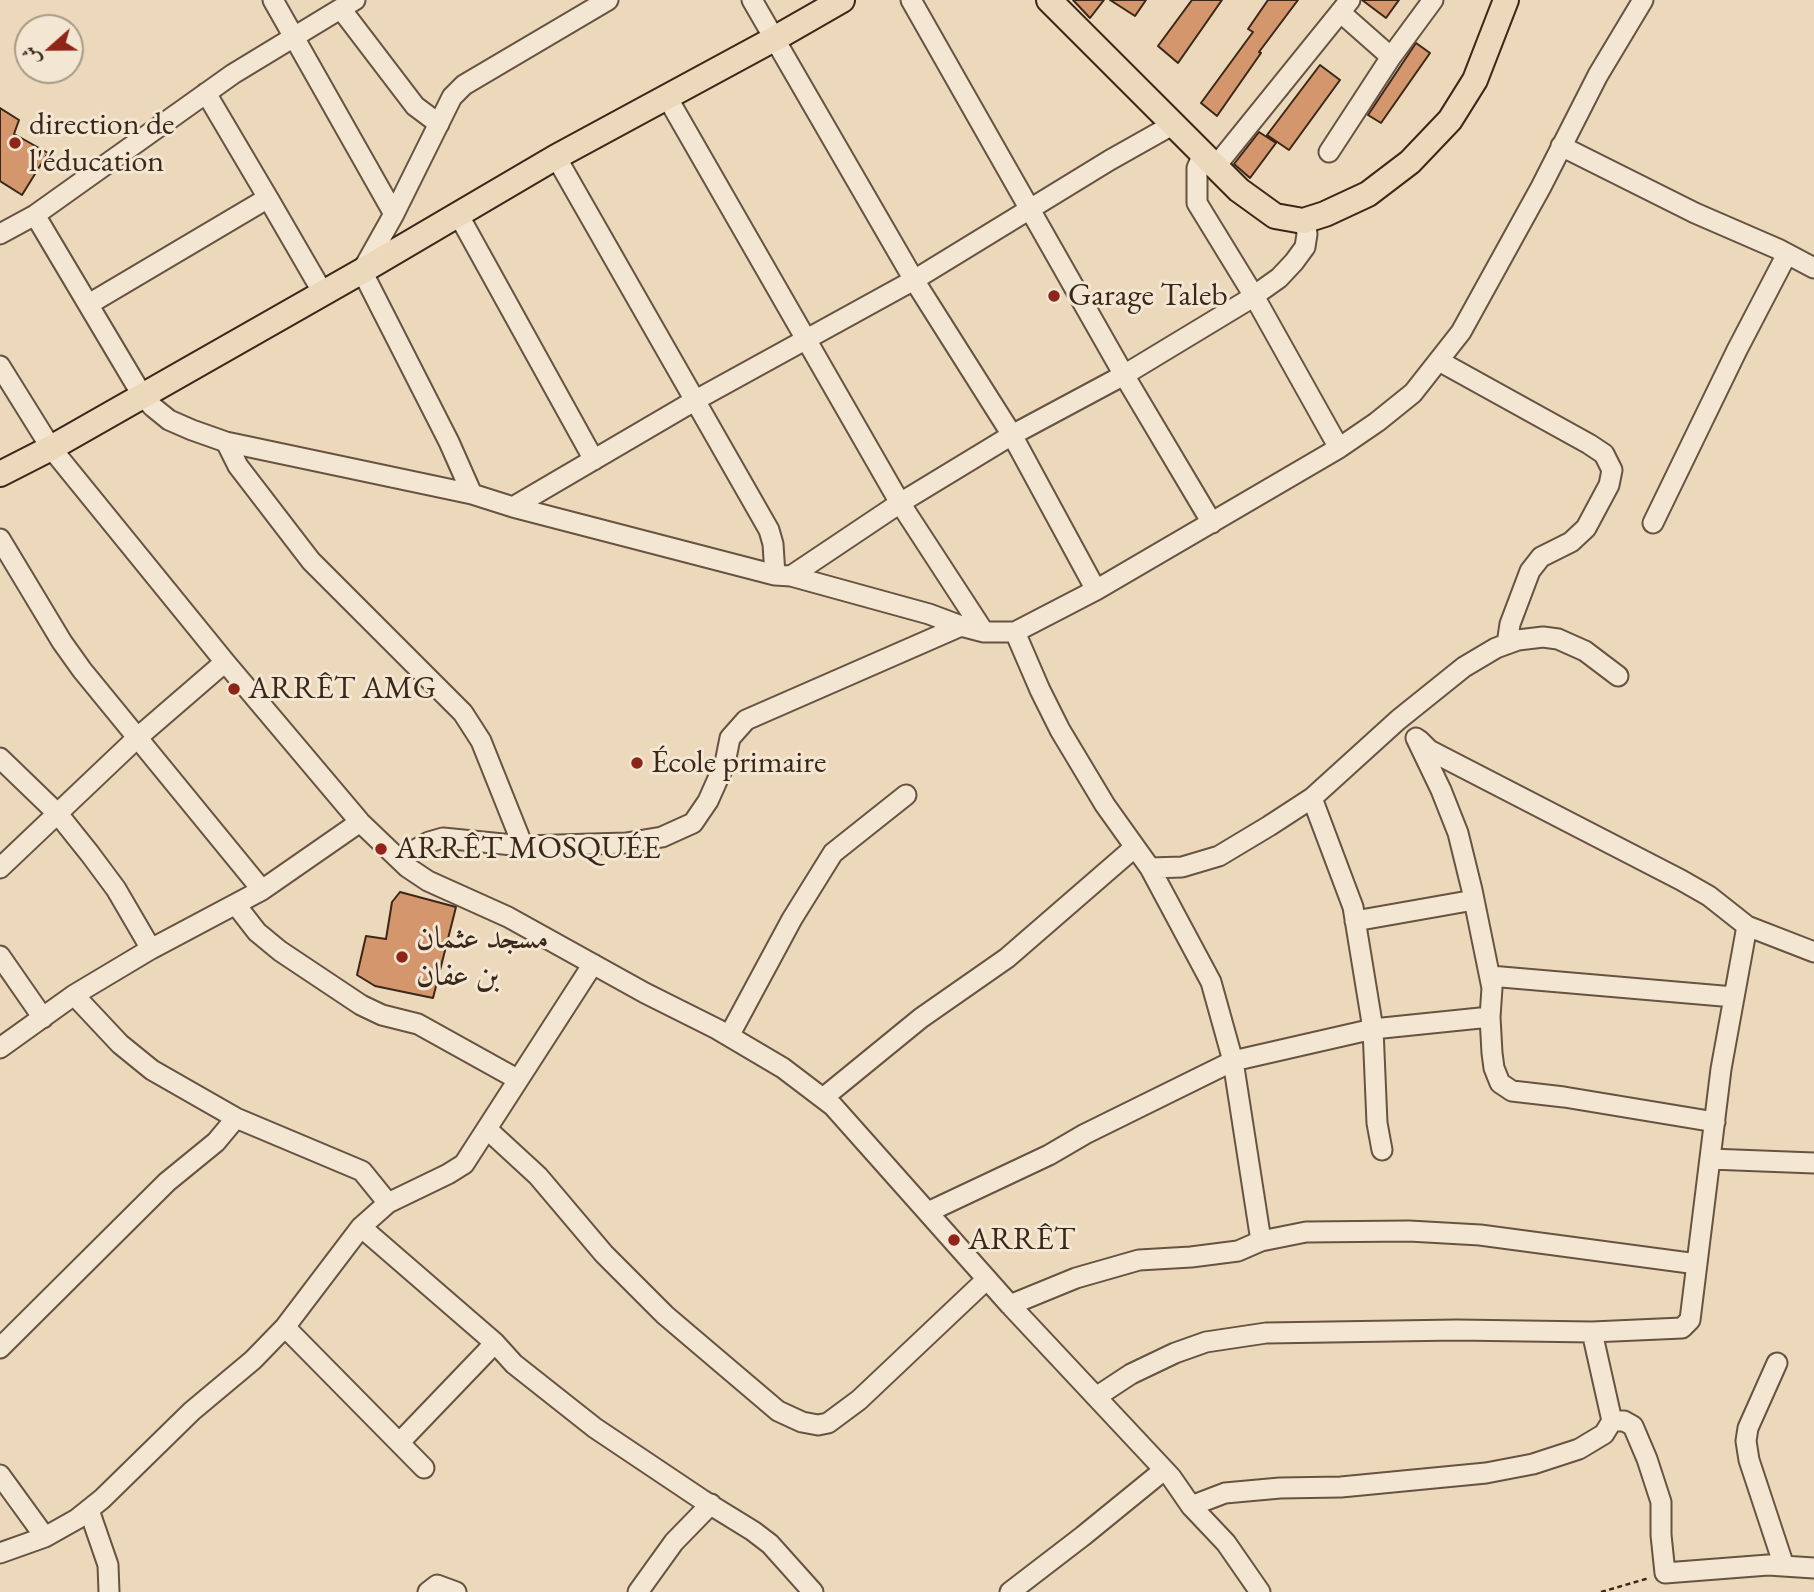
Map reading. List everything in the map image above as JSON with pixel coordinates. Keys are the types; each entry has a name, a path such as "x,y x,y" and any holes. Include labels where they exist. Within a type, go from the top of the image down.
{"main road":[{"path":"0,474 51,448 362,271 556,157 774,40 842,0"},
{"path":"1049,0 1239,190 1275,216 1305,220 1368,194 1410,162 1450,120 1475,80 1506,0"}],"street":[{"path":"273,0 394,214"},
{"path":"472,494 449,442 362,271 394,214 452,97 464,85 608,0"},
{"path":"752,0 914,280 1012,435 1096,590"},
{"path":"911,0 1124,375 1212,523"},
{"path":"1329,152 1391,57 1433,0"},
{"path":"34,215 142,395 169,420 226,442 472,494 513,507 929,614 984,632 1015,632 1096,590 1339,448 1413,393 1461,332 1598,75 1643,0"},
{"path":"0,234 34,215 206,93 348,4 415,106 439,124"},
{"path":"1339,448 1254,296 1197,203 1197,167 1209,160 1345,6 1391,57"},
{"path":"206,93 323,293"},
{"path":"667,97 900,503 984,632"},
{"path":"513,507 694,401 914,280 1174,124"},
{"path":"1561,146 1695,213 1814,268"},
{"path":"556,157 769,530 783,575"},
{"path":"89,304 268,198"},
{"path":"458,215 594,460"},
{"path":"783,575 1012,435 1124,375 1254,296 1279,278 1305,247 1305,220"},
{"path":"1653,523 1787,254"},
{"path":"1439,361 1597,449 1604,454 1612,470 1609,485 1586,528 1571,542 1541,557 1530,570 1510,624 1507,644"},
{"path":"0,366 51,448 225,662 360,822 407,867 428,881 508,917 729,1036 783,1069 833,1106 1010,1305 1164,1470 1191,1506 1226,1543 1260,1592"},
{"path":"226,442 238,466 311,561 463,712 481,741 523,846"},
{"path":"0,539 62,642 262,890"},
{"path":"399,859 429,842 443,838 523,846 626,843 662,837 693,823 708,801 725,762 730,738 746,720 961,626"},
{"path":"1015,632 1060,730 1105,805 1150,868 1211,982 1233,1061 1261,1241"},
{"path":"1150,868 1182,867 1219,856 1269,826 1312,798 1398,720 1464,667 1507,644 1543,637 1558,639 1586,652 1618,676"},
{"path":"0,868 137,738 225,662"},
{"path":"1398,720 1429,750 1690,885 1709,896 1746,926 1814,952"},
{"path":"1416,738 1458,832 1490,976 1494,1068 1500,1083 1513,1091 1715,1122"},
{"path":"0,758 58,814 116,889 151,949"},
{"path":"729,1036 792,919 833,853 906,795"},
{"path":"1312,798 1353,907 1373,1029 1377,1122 1382,1150"},
{"path":"0,1048 74,995 151,949 262,890 360,822"},
{"path":"823,1098 922,1018 1007,958 1135,847"},
{"path":"1355,922 1474,900"},
{"path":"236,905 257,932 280,951 361,1005 382,1015 418,1024 517,1079"},
{"path":"1096,1397 1131,1374 1175,1353 1206,1342 1266,1333 1457,1330 1592,1332 1682,1328 1690,1320 1715,1122 1746,926"},
{"path":"0,957 43,1018"},
{"path":"0,1553 45,1537 89,1510 211,1394 253,1360 285,1327 361,1227 387,1203 464,1164 593,964"},
{"path":"1490,976 1734,997"},
{"path":"74,995 120,1044 152,1070 236,1118 362,1171 387,1203"},
{"path":"928,1212 1049,1155 1085,1134 1233,1061 1373,1029 1490,1017"},
{"path":"0,1348 166,1182 216,1142 236,1118"},
{"path":"488,1130 538,1176 604,1254 665,1315 778,1411 802,1422 818,1425 828,1423 859,1400 987,1279"},
{"path":"1710,1159 1814,1163"},
{"path":"361,1227 495,1343 514,1364 595,1428 770,1544 813,1592"},
{"path":"1010,1305 1076,1278 1139,1260 1238,1251 1261,1241 1306,1232 1409,1231 1480,1235 1697,1264"},
{"path":"285,1327 424,1468"},
{"path":"1191,1506 1225,1493 1280,1488 1341,1487 1486,1474 1533,1464 1579,1449 1604,1434 1612,1421 1592,1332"},
{"path":"400,1442 495,1343"},
{"path":"1777,1363 1748,1429 1746,1441 1749,1460 1784,1566"},
{"path":"1612,1421 1624,1421 1633,1426 1647,1459 1661,1502 1665,1573 1768,1565 1814,1568"},
{"path":"1010,1592 1076,1543 1164,1470"},
{"path":"0,1475 45,1537"},
{"path":"638,1592 674,1542 711,1504"},
{"path":"89,1510 107,1565 109,1592"},
{"path":"428,1592 437,1585 456,1592"}],"path":[{"path":"1601,1592 1665,1573"}],"building":[{"path":"1073,0 1104,0 1090,18"},
{"path":"1110,0 1146,0 1135,16"},
{"path":"1192,0 1222,0 1178,63 1158,46"},
{"path":"1268,0 1298,0 1259,52 1261,53 1217,116 1201,103 1253,32 1248,29"},
{"path":"1362,0 1399,0 1386,18"},
{"path":"1416,43 1430,53 1381,123 1368,115"},
{"path":"1320,65 1340,80 1289,150 1267,135"},
{"name":"direction de l'éducation","path":"0,108 19,120 14,134 48,153 22,195 0,181"},
{"path":"1259,132 1276,143 1250,178 1234,164"},
{"name":"مسجد عثمان بن عفان","path":"400,892 456,907 433,998 375,986 357,975 366,936 386,939 392,902"}],"place":[{"name":"direction de l'éducation","path":"15,143"},
{"name":"Garage Taleb","path":"1054,296"},
{"name":"ARRÊT AMG","path":"234,689"},
{"name":"École primaire","path":"637,763"},
{"name":"ARRÊT MOSQUÉE","path":"381,849"},
{"name":"مسجد عثمان بن عفان","path":"402,957"},
{"name":"ARRÊT","path":"954,1240"}]}
